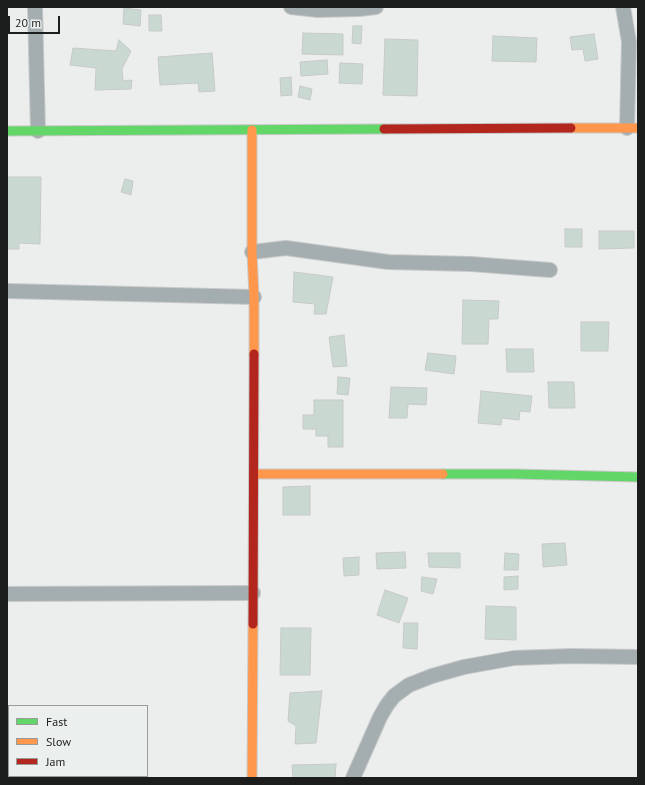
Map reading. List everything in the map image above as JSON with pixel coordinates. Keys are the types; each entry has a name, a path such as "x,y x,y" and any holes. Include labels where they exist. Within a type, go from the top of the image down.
{"street":[{"path":"35,7 38,131"},
{"path":"291,7 318,10 376,7"},
{"path":"7,131 632,128 629,42 623,7"},
{"path":"252,130 252,252 254,297 252,778"},
{"path":"252,252 286,248 388,262 471,264 550,270"},
{"path":"7,290 254,297"},
{"path":"254,474 514,474 638,477"},
{"path":"7,594 253,593"},
{"path":"353,778 380,717 387,705 394,696 409,685 432,676 464,667 514,658 572,656 638,657"}],"building":[{"path":"124,8 141,10 140,26 123,24"},
{"path":"149,15 161,15 162,31 149,31"},
{"path":"353,26 362,26 361,44 352,43"},
{"path":"303,33 343,34 343,55 302,54"},
{"path":"594,34 598,59 585,61 583,49 572,50 570,37"},
{"path":"493,36 537,38 536,62 492,61"},
{"path":"385,39 418,40 417,96 383,95"},
{"path":"119,40 131,51 122,69 123,81 132,80 131,89 95,90 96,68 70,65 73,48 116,51"},
{"path":"212,53 215,91 199,92 198,83 160,85 158,57"},
{"path":"327,60 328,74 301,76 300,62"},
{"path":"340,63 363,64 362,84 339,83"},
{"path":"291,77 292,95 281,96 280,78"},
{"path":"300,86 312,89 310,100 298,97"},
{"path":"7,177 41,177 40,244 19,243 19,249 7,249"},
{"path":"125,179 133,181 131,195 121,192"},
{"path":"565,229 582,229 582,247 565,247"},
{"path":"599,231 634,231 634,248 599,249"},
{"path":"294,272 333,277 326,314 314,314 315,304 293,302"},
{"path":"463,300 499,301 498,319 489,319 488,344 462,344"},
{"path":"581,322 609,322 608,351 581,351"},
{"path":"344,335 347,366 333,367 329,337"},
{"path":"506,349 533,349 534,372 507,372"},
{"path":"428,353 456,356 454,374 425,370"},
{"path":"338,377 350,378 348,395 337,394"},
{"path":"548,382 574,382 575,408 549,408"},
{"path":"391,387 427,388 426,405 408,404 407,418 389,418"},
{"path":"481,391 532,396 530,412 520,411 519,420 502,418 501,425 478,423"},
{"path":"314,400 343,400 343,447 328,447 328,436 316,436 316,429 303,429 303,415 314,415"},
{"path":"310,486 310,515 283,515 283,487"},
{"path":"565,543 567,565 543,567 542,544"},
{"path":"405,552 406,568 377,569 376,553"},
{"path":"428,553 460,553 460,568 429,567"},
{"path":"505,553 519,554 518,570 504,570"},
{"path":"359,557 359,575 344,576 343,558"},
{"path":"518,576 518,589 504,590 504,577"},
{"path":"422,577 437,579 433,594 421,591"},
{"path":"385,590 408,598 399,623 377,615"},
{"path":"486,606 516,607 516,640 485,639"},
{"path":"404,623 418,623 417,649 403,648"},
{"path":"281,628 311,628 310,675 280,675"},
{"path":"322,691 316,743 295,744 296,726 288,721 290,693"},
{"path":"336,764 335,778 293,778 292,765"}],"traffic: fast":[{"path":"7,131 384,129"},
{"path":"443,474 638,477"}],"traffic: slow":[{"path":"571,128 638,128"},
{"path":"252,130 254,354"},
{"path":"254,474 443,474"},
{"path":"252,778 253,624"}],"traffic: jam":[{"path":"384,129 571,128"},
{"path":"253,624 254,354"}]}
